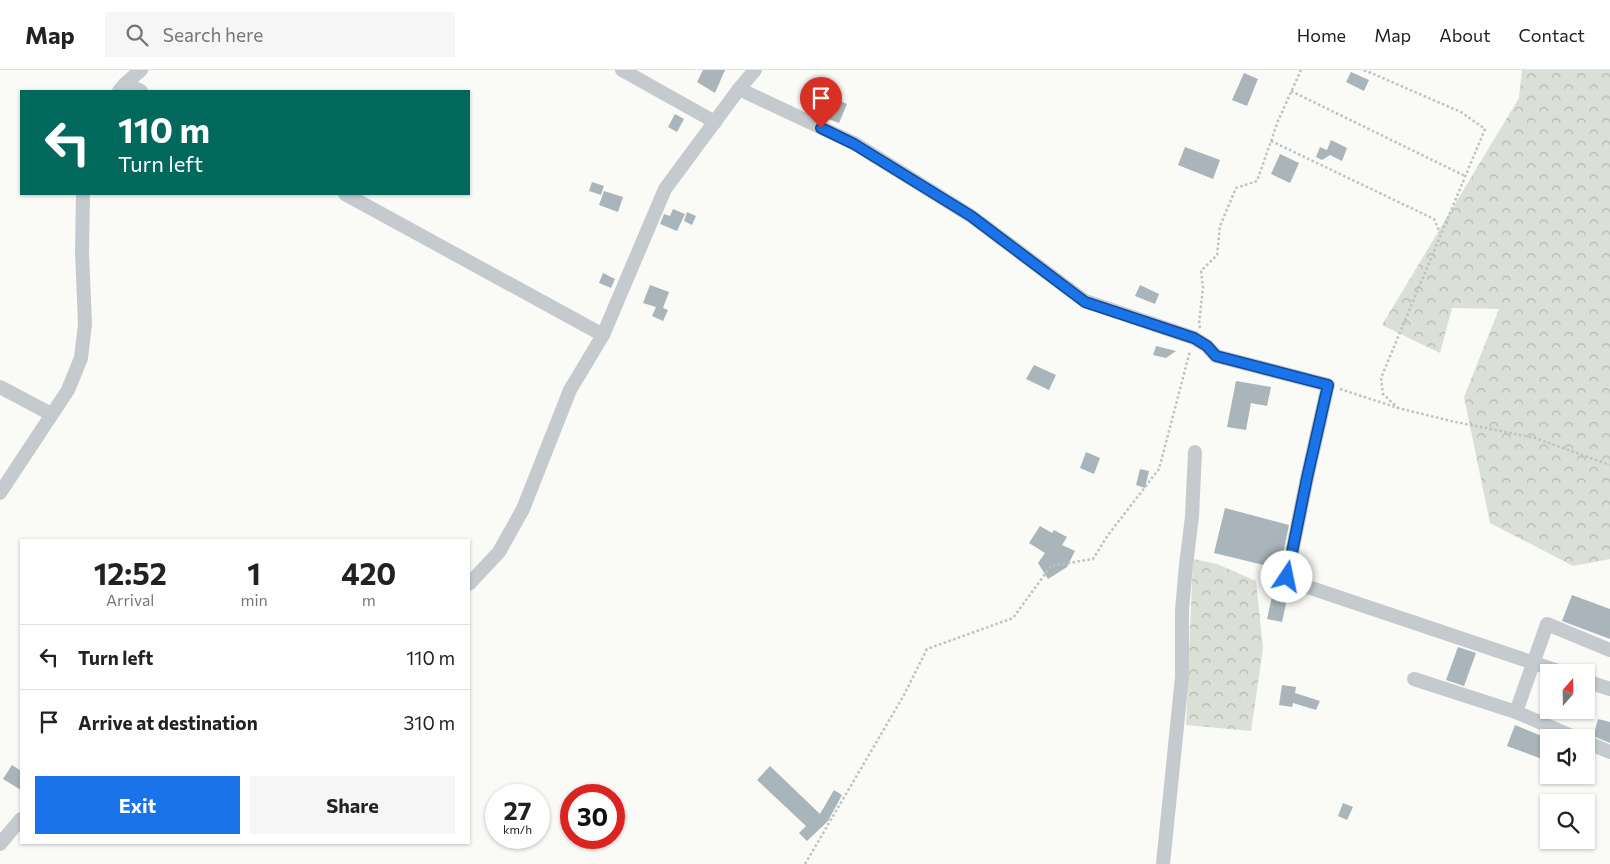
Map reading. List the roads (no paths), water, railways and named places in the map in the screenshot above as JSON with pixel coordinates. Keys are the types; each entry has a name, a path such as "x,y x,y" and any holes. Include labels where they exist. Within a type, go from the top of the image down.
{"street":[{"path":"122,88 141,70"},
{"path":"622,70 715,122"},
{"path":"470,583 498,552 523,509 570,390 603,335 665,189 755,70"},
{"path":"122,88 135,90"},
{"path":"739,89 854,144 971,216 1085,302 1194,338 1207,346 1216,356 1328,385 1287,577 1308,587 1540,665"},
{"path":"0,493 68,390 81,358 85,324 82,252 83,195"},
{"path":"347,195 603,335"},
{"path":"0,387 51,414"},
{"path":"1163,864 1182,677 1182,610 1192,517 1195,452"},
{"path":"1516,712 1547,624 1610,650"},
{"path":"1414,679 1516,712 1555,729"},
{"path":"1595,684 1610,689"},
{"path":"1595,746 1610,752"},
{"path":"0,844 20,820"}]}
